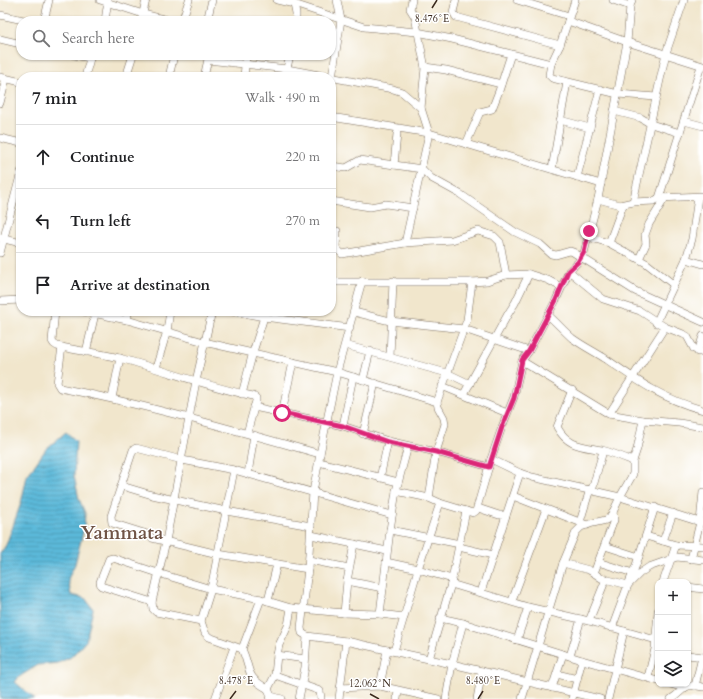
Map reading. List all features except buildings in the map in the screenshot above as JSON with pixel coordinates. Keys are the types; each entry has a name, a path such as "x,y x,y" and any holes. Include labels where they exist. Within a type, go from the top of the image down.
{"street":[{"path":"45,16 49,0"},
{"path":"142,16 146,0"},
{"path":"184,16 189,0"},
{"path":"208,16 212,0"},
{"path":"277,0 329,16"},
{"path":"336,52 341,20 337,0"},
{"path":"405,244 430,133 421,108 425,80 425,67 415,17 410,10 412,0"},
{"path":"456,0 453,12 456,17 560,46"},
{"path":"520,0 628,42 666,53 702,66 680,133 662,198 645,234 646,244 639,259"},
{"path":"575,0 560,46 551,64 549,75 552,78 618,94 656,97"},
{"path":"396,491 429,498 466,511 475,512 478,508 491,459 507,413 514,398 522,360 529,351 556,300 568,271 578,262 581,257 588,237 598,199 628,42 631,3 613,0"},
{"path":"633,202 666,53 684,0"},
{"path":"105,16 105,1 138,16"},
{"path":"294,4 296,16"},
{"path":"0,15 16,18"},
{"path":"336,18 364,27 417,32 452,39 551,64"},
{"path":"0,39 16,43"},
{"path":"466,144 480,112 492,109 500,90 511,54"},
{"path":"86,72 89,60"},
{"path":"128,72 131,60"},
{"path":"170,72 173,60"},
{"path":"205,72 208,60"},
{"path":"220,60 304,72"},
{"path":"244,72 245,60"},
{"path":"287,72 289,60"},
{"path":"333,72 335,60"},
{"path":"425,67 446,70 501,84"},
{"path":"0,103 3,78 16,81"},
{"path":"336,78 393,88 402,92 421,108"},
{"path":"552,169 567,82"},
{"path":"577,177 600,89"},
{"path":"614,112 640,118 650,124 680,133"},
{"path":"336,118 430,133 601,184"},
{"path":"560,120 590,128"},
{"path":"684,121 703,126"},
{"path":"394,165 397,134"},
{"path":"0,138 16,142"},
{"path":"336,167 346,168 360,160 422,170 431,178 460,194 515,232 540,244 551,254 556,255 570,251 573,252 635,291 703,322"},
{"path":"0,253 2,238 16,189"},
{"path":"598,199 623,205 633,202 654,201 662,198 702,196 686,259 656,322"},
{"path":"336,202 370,207 386,204 413,208"},
{"path":"609,242 623,205"},
{"path":"336,231 336,248 342,254 405,244 452,240 478,231 486,232 494,236 500,242 506,275"},
{"path":"588,237 609,242 652,266 674,285"},
{"path":"2,238 16,242"},
{"path":"686,259 703,264"},
{"path":"568,271 603,299 640,311 665,327 687,336 694,349 701,353 703,336"},
{"path":"464,394 495,340 529,274"},
{"path":"336,282 472,282 487,281 506,275 529,274 548,280 561,288"},
{"path":"362,281 337,372 313,492 311,536 301,628 302,633 307,636 346,641 452,664 552,688 573,696 600,699"},
{"path":"390,357 390,321 393,282"},
{"path":"429,498 436,452 445,424 437,402 467,320 472,282"},
{"path":"0,301 16,300"},
{"path":"354,312 390,321 464,329 529,351"},
{"path":"548,315 572,338 606,359 632,378 664,396 688,406 703,410"},
{"path":"54,316 52,341 54,344 62,347 120,358 256,398 250,434 248,474"},
{"path":"86,352 95,316"},
{"path":"105,316 126,320 204,342 337,372 437,402"},
{"path":"126,320 127,316"},
{"path":"156,368 167,331 169,316"},
{"path":"201,621 156,612 153,609 152,602 182,460 204,342 211,316"},
{"path":"242,394 264,316"},
{"path":"277,316 350,328"},
{"path":"609,414 665,327"},
{"path":"345,345 447,373 470,384"},
{"path":"62,347 56,383 60,388 112,398 189,417 320,454"},
{"path":"363,380 370,351"},
{"path":"112,398 120,358"},
{"path":"522,360 609,414 643,420 703,426"},
{"path":"282,413 293,362"},
{"path":"343,426 354,377"},
{"path":"363,434 374,383"},
{"path":"442,386 507,413"},
{"path":"572,390 557,427 562,436 574,444 584,448 603,451 633,461"},
{"path":"254,407 343,426 388,442 436,452 489,467"},
{"path":"513,496 584,524 606,520 613,512 633,474 633,461 643,420"},
{"path":"380,478 388,442"},
{"path":"380,614 392,514 398,482 408,446"},
{"path":"308,569 218,554 166,540 152,538 147,534 112,523 112,516 134,449 234,470 392,514"},
{"path":"522,699 563,563 576,532 584,524 591,490 603,451"},
{"path":"491,459 532,477 620,497 700,522"},
{"path":"319,462 398,482"},
{"path":"234,470 211,589 201,621 205,633 209,638 238,648 252,678 269,695 282,699"},
{"path":"481,592 520,473"},
{"path":"122,486 145,494 226,511 311,526"},
{"path":"691,559 700,522 703,492"},
{"path":"380,686 390,651 404,617 440,503"},
{"path":"612,628 639,557 655,507"},
{"path":"478,508 498,514 506,514"},
{"path":"512,601 546,509"},
{"path":"428,659 451,581 466,511"},
{"path":"594,572 614,520 613,512"},
{"path":"663,542 673,513"},
{"path":"390,530 459,545 493,555"},
{"path":"311,536 387,551"},
{"path":"646,536 676,546 703,546"},
{"path":"344,613 347,581 354,544"},
{"path":"604,546 639,557"},
{"path":"664,579 676,546"},
{"path":"628,585 640,573 649,567 671,559 677,557 703,560"},
{"path":"152,602 101,586 100,582 111,558 211,589 265,600 291,608 404,617"},
{"path":"309,560 349,568"},
{"path":"386,562 418,569 528,607 589,621 655,640"},
{"path":"598,562 633,573"},
{"path":"563,563 594,572 601,578 628,585"},
{"path":"215,699 238,648 265,600 277,564"},
{"path":"589,621 606,579"},
{"path":"347,581 383,588"},
{"path":"691,587 703,589"},
{"path":"517,640 528,607"},
{"path":"269,695 275,675 279,645 288,626 291,608"},
{"path":"440,618 463,623 582,660 655,680"},
{"path":"552,688 581,619"},
{"path":"446,699 452,664 463,623"},
{"path":"608,699 624,631"},
{"path":"299,699 302,686 307,636"},
{"path":"339,699 346,641"},
{"path":"648,677 656,651"},
{"path":"277,655 305,659"},
{"path":"691,655 702,657 695,686"},
{"path":"573,696 582,660"},
{"path":"477,699 482,671"},
{"path":"558,674 577,679"},
{"path":"275,675 302,686 320,691 321,699"},
{"path":"675,698 688,685 703,687"},
{"path":"340,688 380,686 398,690 411,696 438,699"},
{"path":"397,699 398,690"}],"water":[{"path":"66,432 76,441 74,476 79,499 85,513 84,528 75,564 68,579 71,595 85,598 93,609 86,641 71,657 58,663 38,665 19,677 15,682 35,699 0,699 0,554 6,545 21,503 27,476 46,449"}],"district":[{"name":"Yammata","path":"122,532"}],"route":[{"path":"282,413 343,426 388,442 436,452 489,467 502,427 514,398 522,360 529,351 556,300 568,271 578,262 584,252 589,231"}]}
